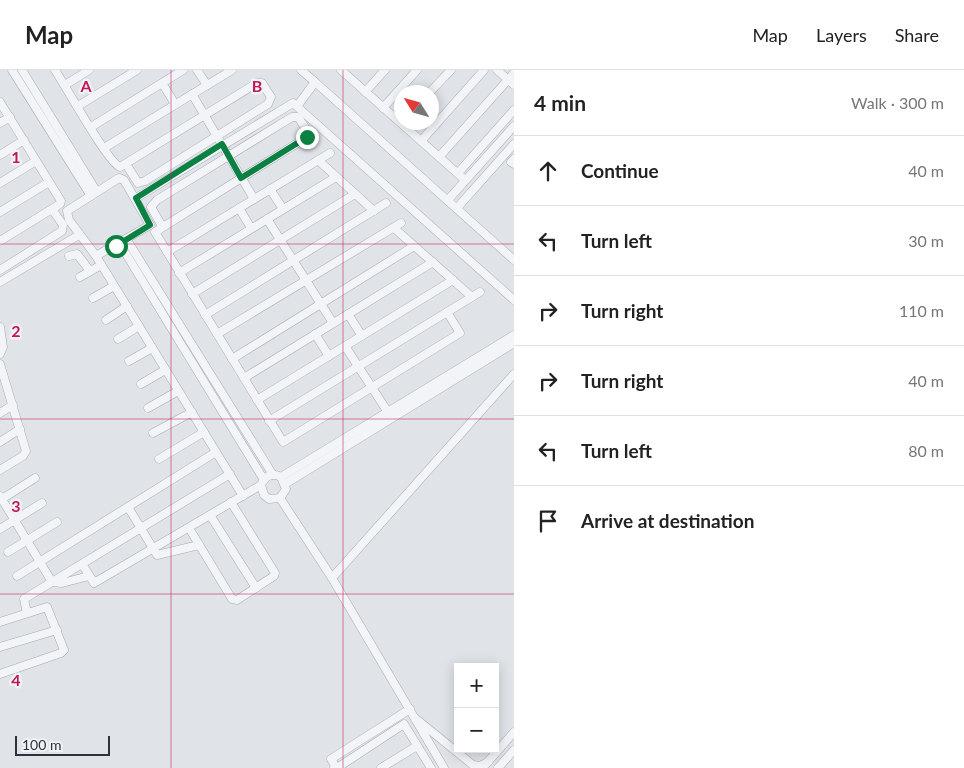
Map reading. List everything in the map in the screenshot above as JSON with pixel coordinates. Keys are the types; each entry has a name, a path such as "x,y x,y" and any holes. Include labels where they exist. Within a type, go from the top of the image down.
{"street":[{"path":"12,70 28,88 94,194"},
{"path":"22,70 28,88"},
{"path":"56,70 115,166 120,167 257,82 262,83 271,99 268,104 140,183 136,181 126,164"},
{"path":"65,85 89,70"},
{"path":"78,106 137,70"},
{"path":"197,70 207,85"},
{"path":"104,148 232,70"},
{"path":"301,70 514,260"},
{"path":"365,92 385,70"},
{"path":"383,108 417,70"},
{"path":"437,85 451,70"},
{"path":"421,141 484,70"},
{"path":"497,70 511,82"},
{"path":"91,127 179,71"},
{"path":"346,72 365,92 394,116"},
{"path":"439,157 511,82 514,73"},
{"path":"298,105 315,82"},
{"path":"162,83 176,104"},
{"path":"192,94 254,199"},
{"path":"0,102 62,201 0,241"},
{"path":"136,198 290,104 298,105 514,300"},
{"path":"458,173 514,110"},
{"path":"162,226 152,209 153,204 293,116 298,118 308,132 307,137 155,232 283,442 460,333 447,312"},
{"path":"0,123 10,117"},
{"path":"448,200 514,126"},
{"path":"410,130 466,180"},
{"path":"0,155 24,140"},
{"path":"457,208 514,144"},
{"path":"167,252 330,153"},
{"path":"514,159 512,162 514,164"},
{"path":"318,160 374,211"},
{"path":"0,183 36,161"},
{"path":"179,273 336,176"},
{"path":"96,256 150,225 136,198 121,178 67,211 69,220 96,256 243,496"},
{"path":"0,212 49,182"},
{"path":"270,189 283,209"},
{"path":"192,294 356,194"},
{"path":"205,315 386,203"},
{"path":"239,208 252,228"},
{"path":"0,270 62,231 63,225 52,209"},
{"path":"267,219 333,323"},
{"path":"216,334 401,223"},
{"path":"394,228 472,297"},
{"path":"0,282 79,235"},
{"path":"123,242 280,479 286,489 280,498"},
{"path":"123,242 262,482 264,495 269,498 280,498"},
{"path":"232,359 414,246"},
{"path":"69,256 77,254 90,271"},
{"path":"244,378 433,262"},
{"path":"80,277 101,265"},
{"path":"257,400 453,280"},
{"path":"93,298 114,286"},
{"path":"269,421 480,292"},
{"path":"106,320 127,306"},
{"path":"348,314 362,336"},
{"path":"118,339 139,326"},
{"path":"0,327 3,347 0,354"},
{"path":"315,334 329,356"},
{"path":"390,416 514,334"},
{"path":"82,564 94,583 243,496 262,482 280,479 514,343"},
{"path":"345,346 390,416"},
{"path":"130,361 152,348"},
{"path":"0,364 3,382 13,405 25,453 0,470"},
{"path":"141,384 165,370"},
{"path":"332,578 514,374"},
{"path":"148,408 178,391"},
{"path":"0,413 13,405"},
{"path":"153,433 192,412"},
{"path":"0,442 20,429"},
{"path":"159,459 204,432"},
{"path":"16,576 216,452"},
{"path":"27,614 24,599 230,474"},
{"path":"36,478 1,497 52,582"},
{"path":"280,498 332,578 444,768"},
{"path":"0,529 42,502"},
{"path":"189,528 232,599 237,600 274,576 275,573 231,502"},
{"path":"128,507 156,554 160,556 199,545"},
{"path":"210,515 256,588"},
{"path":"8,552 57,522"},
{"path":"52,582 89,576"},
{"path":"0,622 48,608 64,649 62,652 0,674"},
{"path":"0,647 57,630"},
{"path":"410,709 331,759 335,768 404,724 430,767"},
{"path":"413,717 473,765 485,765 514,732"},
{"path":"381,768 418,746"},
{"path":"498,768 513,752"}],"route":[{"path":"116,246 150,225 136,198 222,144 241,178 307,137"}]}
